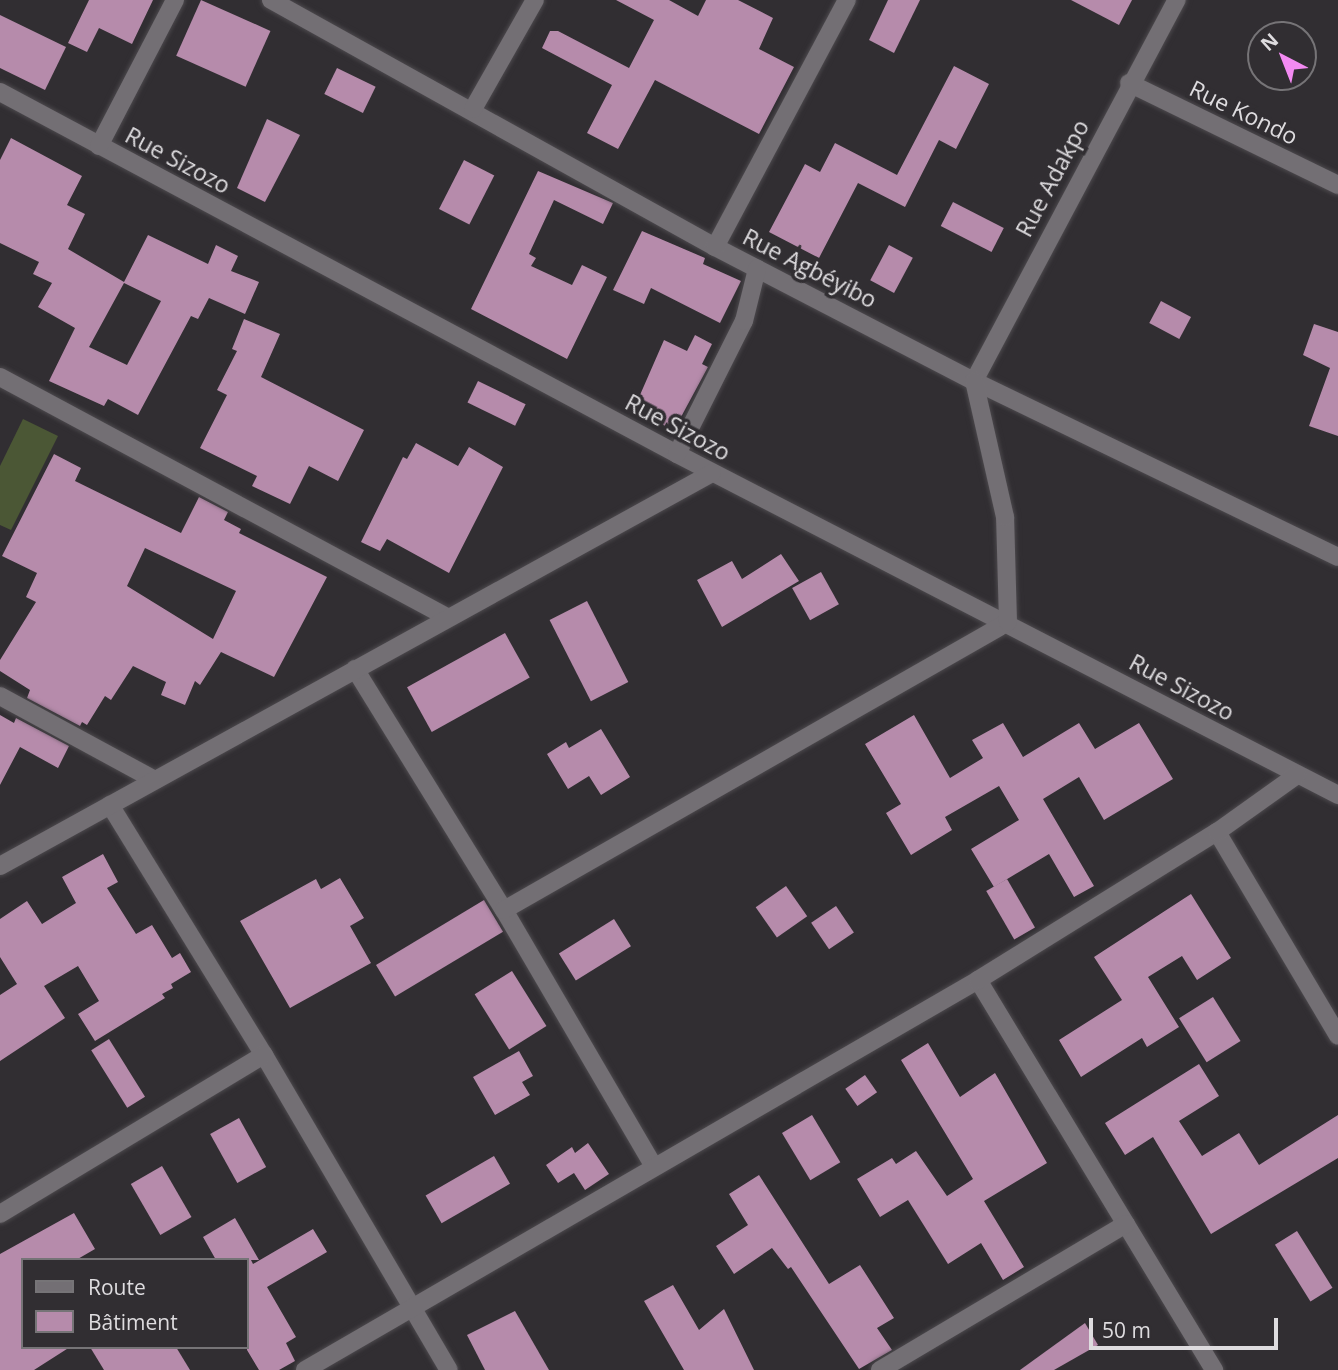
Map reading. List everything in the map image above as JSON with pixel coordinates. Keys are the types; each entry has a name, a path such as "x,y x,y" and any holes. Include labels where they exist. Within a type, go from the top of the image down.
{"street":[{"path":"99,146 175,0"},
{"name":"Rue Agbéyibo","path":"271,0 473,109 757,269 974,382 1338,557"},
{"path":"473,109 535,0"},
{"path":"715,247 847,0"},
{"name":"Rue Adakpo","path":"974,382 1129,83 1177,0"},
{"name":"Rue Kondo","path":"1129,83 1338,185"},
{"name":"Rue Sizozo","path":"0,92 712,473 1008,622 1338,795"},
{"path":"677,454 744,321 757,269"},
{"path":"0,377 447,617"},
{"path":"504,910 1008,622 1005,517 974,382"},
{"path":"0,866 712,473"},
{"path":"355,669 504,910 653,1165"},
{"path":"0,696 155,780"},
{"path":"305,1370 653,1165 978,980 1217,832 1297,775"},
{"path":"110,805 264,1055 449,1370"},
{"path":"1217,832 1338,1036"},
{"path":"978,980 1214,1370"},
{"path":"0,1214 264,1055"},
{"path":"880,1370 1126,1224"}],"green space":[{"path":"23,419 58,436 11,530 0,525 0,466"}],"building":[{"path":"89,0 153,0 132,44 99,28 87,52 68,43"},
{"path":"201,0 270,31 246,87 176,56"},
{"path":"616,0 669,0 698,16 706,0 738,0 773,18 759,49 794,67 759,134 655,80 618,149 587,133 612,85 542,48 550,31 558,31 629,68 654,20"},
{"path":"888,0 920,0 894,53 869,40"},
{"path":"1071,0 1132,0 1119,25"},
{"path":"0,15 66,47 45,90 0,68"},
{"path":"954,66 989,84 956,149 939,140 905,207 858,183 819,258 769,232 805,164 820,172 835,143 897,175"},
{"path":"337,68 376,87 363,113 324,94"},
{"path":"267,119 300,135 265,202 237,188"},
{"path":"11,138 82,176 67,205 85,214 68,249 124,282 148,235 208,264 216,245 238,256 231,271 259,282 245,314 209,298 198,319 191,316 138,415 108,399 104,406 49,381 75,328 38,307 52,283 33,274 39,262 0,243 0,160","holes":["124,283 161,301 127,365 89,347"]},
{"path":"464,160 494,175 469,224 439,209"},
{"path":"538,171 613,203 603,224 554,200 529,254 536,258 531,266 572,285 582,265 607,277 567,359 471,309"},
{"path":"953,202 1004,228 992,252 941,226"},
{"path":"642,231 705,258 703,264 741,281 720,323 651,288 644,304 613,290"},
{"path":"889,245 913,258 894,293 870,280"},
{"path":"1161,301 1191,317 1179,339 1149,323"},
{"path":"244,319 280,334 261,377 364,430 338,481 309,466 290,504 252,486 257,476 200,448 227,395 217,390 237,351 232,349"},
{"path":"1314,324 1338,332 1338,436 1309,426 1330,368 1303,355"},
{"path":"695,335 712,344 702,364 708,367 674,430 633,411 664,340 687,351"},
{"path":"478,381 526,404 515,426 467,403"},
{"path":"416,443 458,466 469,447 503,467 449,573 387,539 380,551 361,542 403,457 407,459"},
{"path":"54,454 81,468 75,481 181,533 199,497 228,512 224,520 241,529 239,533 327,577 274,677 221,652 200,685 195,681 185,705 161,695 166,682 133,666 111,700 105,696 87,725 82,722 80,726 27,698 30,690 0,671 0,660 36,602 26,597 37,573 2,556","holes":["145,548 236,591 213,639 127,586"]},
{"path":"781,554 799,581 722,627 697,580 732,561 742,579"},
{"path":"821,572 839,604 810,620 792,588"},
{"path":"587,601 628,682 591,701 550,620"},
{"path":"505,633 530,678 432,732 407,687"},
{"path":"0,715 14,723 16,718 69,746 58,768 20,747 0,785"},
{"path":"914,715 950,778 983,758 972,740 1003,723 1023,757 1079,723 1095,749 1139,723 1173,779 1104,820 1079,777 1043,799 1094,886 1074,897 1049,854 994,887 971,849 1019,820 999,786 945,817 952,830 911,855 886,813 901,804 865,744"},
{"path":"601,729 630,777 601,795 589,776 568,789 547,754 566,742 569,748"},
{"path":"103,854 118,882 107,888 136,934 152,925 172,958 180,953 191,972 171,984 173,988 162,994 165,998 95,1041 78,1014 99,1001 78,966 44,986 65,1018 0,1061 0,995 17,984 0,957 0,919 27,901 42,924 76,903 62,877"},
{"path":"340,878 364,918 350,926 371,963 290,1008 240,921 316,879 321,889"},
{"path":"1007,879 1035,927 1014,939 986,891"},
{"path":"786,886 807,916 777,938 756,907"},
{"path":"1191,894 1231,958 1197,980 1182,956 1148,977 1179,1027 1147,1047 1142,1038 1081,1077 1059,1040 1122,1000 1094,957"},
{"path":"484,900 503,932 395,997 376,965"},
{"path":"836,906 854,933 829,949 811,923"},
{"path":"614,919 631,946 576,981 559,953"},
{"path":"512,971 546,1026 509,1049 475,994"},
{"path":"1213,997 1241,1041 1207,1062 1179,1018"},
{"path":"109,1039 145,1097 127,1108 91,1050"},
{"path":"928,1043 960,1097 995,1073 1047,1163 984,1201 1024,1267 1003,1280 981,1243 948,1264 908,1200 880,1217 857,1179 892,1158 896,1164 916,1151 947,1196 973,1179 901,1060"},
{"path":"519,1051 533,1076 522,1082 530,1095 495,1115 473,1077"},
{"path":"1199,1064 1219,1096 1179,1121 1202,1156 1239,1133 1259,1165 1338,1115 1338,1158 1211,1234 1153,1137 1125,1155 1105,1123"},
{"path":"865,1075 877,1092 857,1106 845,1089"},
{"path":"812,1115 840,1162 810,1180 782,1133"},
{"path":"239,1118 266,1167 237,1183 210,1134"},
{"path":"588,1143 609,1174 585,1190 574,1173 558,1183 546,1165 572,1147 575,1153"},
{"path":"494,1156 510,1184 442,1223 426,1196"},
{"path":"162,1166 192,1217 160,1235 131,1184"},
{"path":"759,1175 829,1284 860,1265 894,1318 877,1328 892,1350 859,1369 791,1267 788,1269 772,1248 734,1274 716,1246 748,1225 729,1194"},
{"path":"74,1213 95,1249 79,1258 21,1258 21,1349 67,1349 34,1370 0,1370 0,1254"},
{"path":"235,1218 259,1260 251,1260 253,1264 313,1229 327,1252 267,1287 296,1337 286,1343 295,1361 279,1370 259,1370 247,1350 248,1258 215,1258 203,1237"},
{"path":"1297,1231 1333,1288 1310,1302 1275,1245"},
{"path":"673,1285 699,1330 724,1309 754,1370 684,1370 644,1301"},
{"path":"515,1311 549,1370 485,1370 467,1335"},
{"path":"1085,1323 1098,1345 1054,1370 1020,1370"},
{"path":"91,1349 177,1349 190,1370 104,1370"}]}
